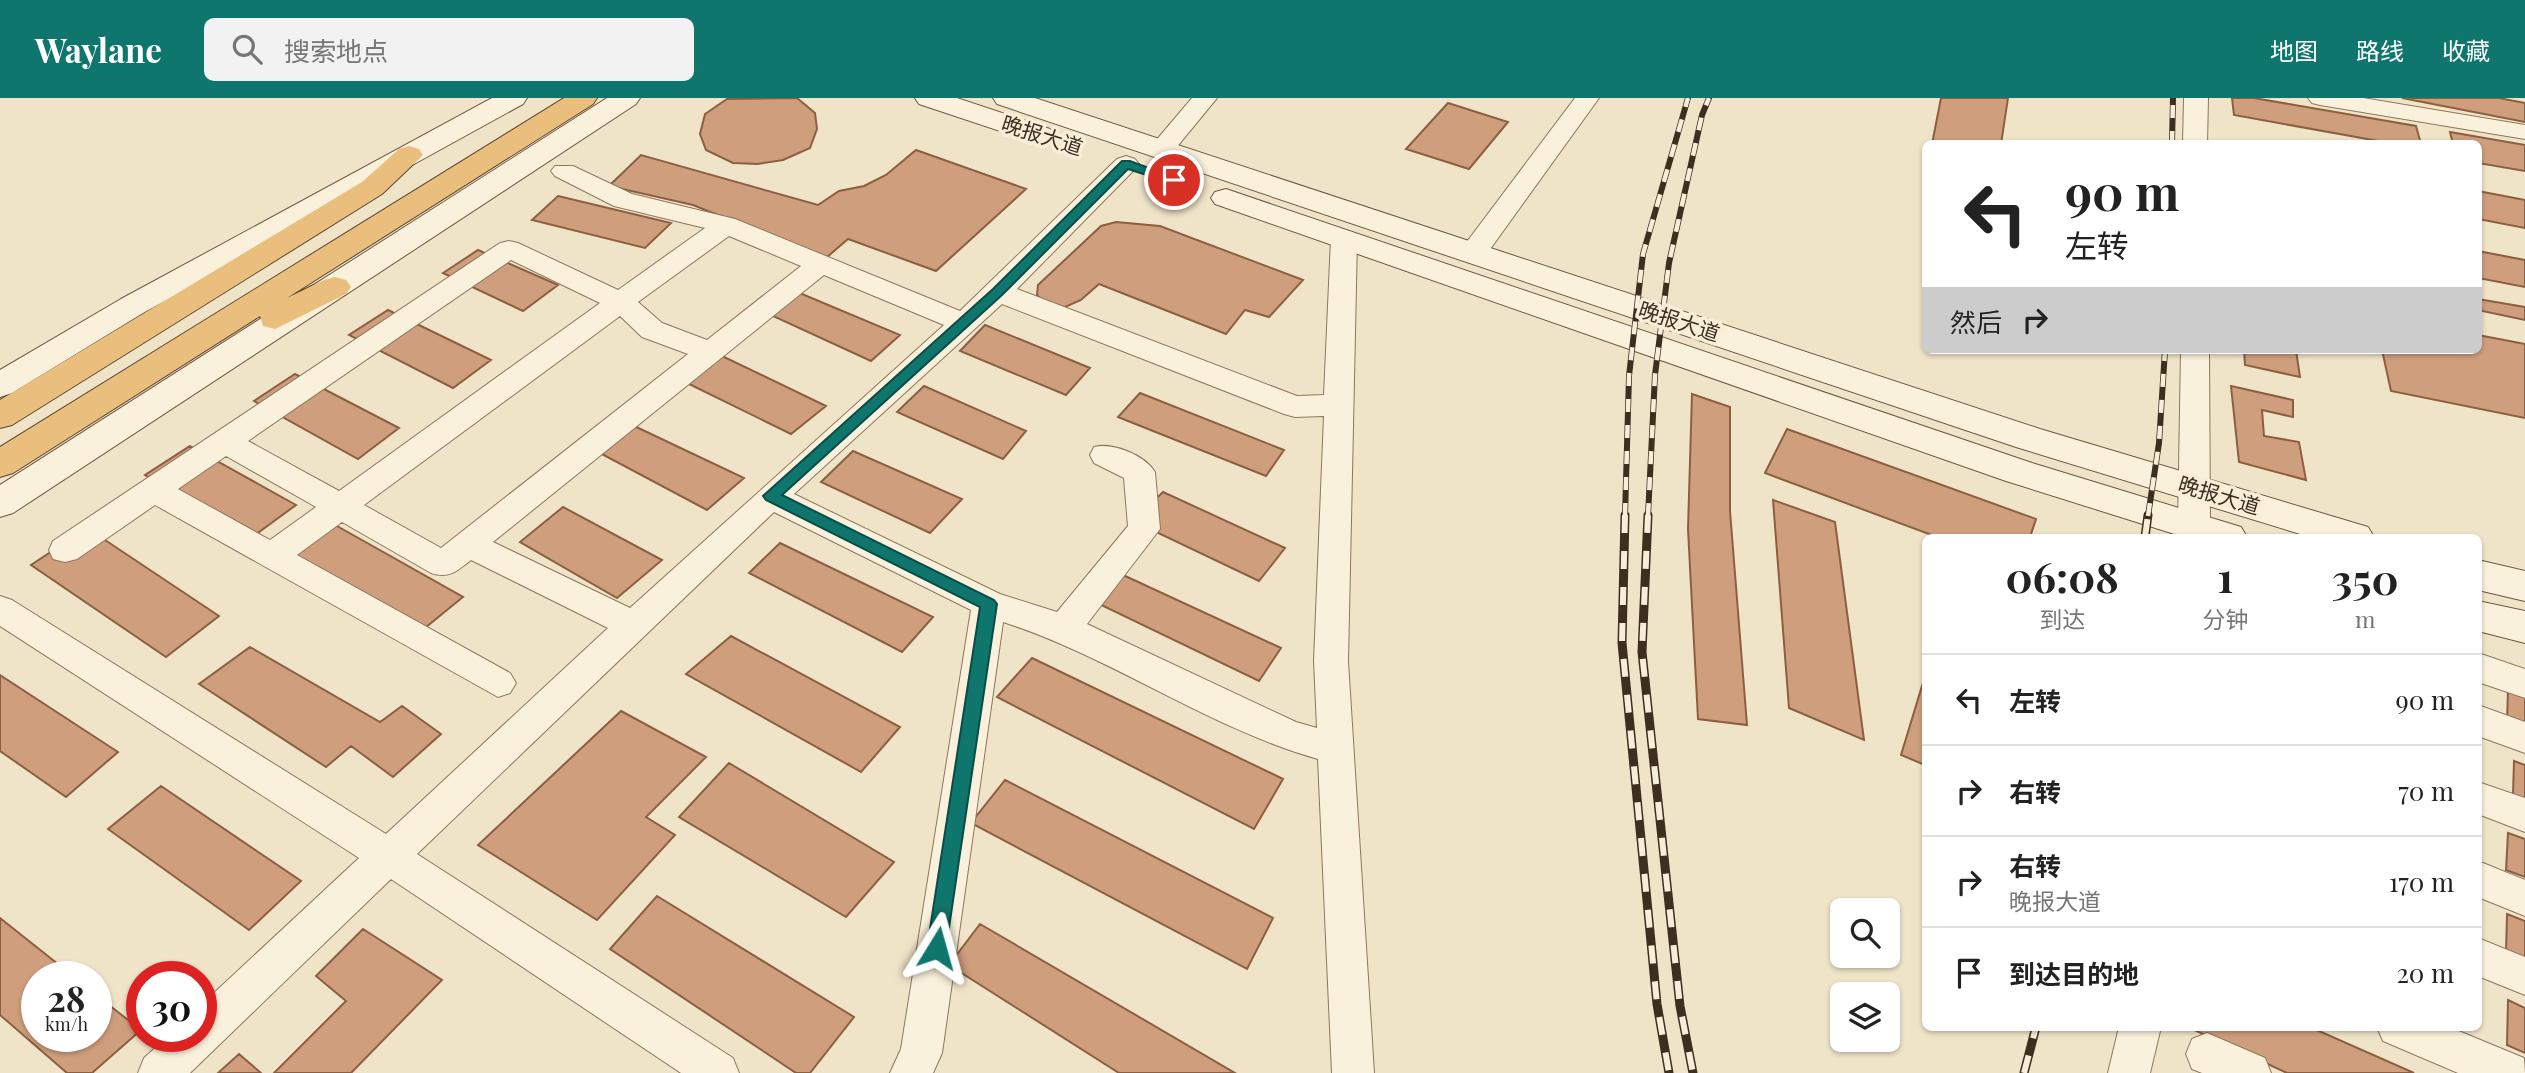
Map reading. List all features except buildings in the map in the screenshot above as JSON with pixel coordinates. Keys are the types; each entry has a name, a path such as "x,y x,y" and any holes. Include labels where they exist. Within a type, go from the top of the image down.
{"highway":[{"path":"0,440 553,98"},
{"path":"0,464 583,98"},
{"path":"0,416 372,188 409,155"},
{"path":"0,483 188,364 335,287"}],"main road":[{"path":"0,385 132,306 513,98"},
{"path":"0,503 625,98"},
{"name":"晚报大道","path":"929,98 2197,532"},
{"name":"晚报大道","path":"1007,98 2028,438 2345,534"},
{"path":"2482,576 2525,586"},
{"path":"2482,617 2525,627"}],"street":[{"path":"1161,149 1205,98"},
{"path":"1473,253 1587,98"},
{"path":"2195,140 2196,98"},
{"path":"2320,98 2525,132"},
{"path":"217,1019 771,496 998,292 1126,164"},
{"path":"564,172 623,200 726,225 962,322"},
{"path":"272,556 726,225"},
{"path":"1344,239 1331,661 1353,1073"},
{"path":"65,551 509,249 621,302 652,330 711,352"},
{"path":"225,442 342,505 443,564 820,265"},
{"path":"998,292 1296,407 1339,405"},
{"path":"2195,354 2197,532"},
{"path":"1064,628 1144,529 1139,472 1105,456"},
{"path":"154,490 498,683"},
{"path":"771,496 989,604 1064,628 1289,735 1335,748"},
{"path":"469,544 635,626"},
{"path":"911,1073 920,1054 989,604"},
{"path":"0,609 388,856 718,1073"},
{"path":"2482,668 2525,684"},
{"path":"2482,722 2525,738"},
{"path":"2482,799 2525,815"},
{"path":"2482,881 2525,898"},
{"path":"2482,959 2525,976"},
{"path":"2129,1073 2139,1031"},
{"path":"2408,1031 2509,1073"},
{"path":"159,1073 182,1052"},
{"path":"2207,1054 2250,1073"}],"railway":[{"path":"1625,516 1629,376 1643,254 1688,98"},
{"path":"1648,516 1655,375 1669,263 1702,115 1709,98"},
{"path":"2172,140 2173,98"},
{"path":"2148,516 2159,443 2165,354"},
{"path":"1625,515 1622,643 1657,1004 1669,1073"},
{"path":"1648,515 1642,652 1680,1006 1693,1073"},
{"path":"2145,534 2148,515"},
{"path":"2024,1073 2035,1031"}],"route":[{"path":"937,948 989,604 771,496 998,292 1126,164 1174,180"}]}
